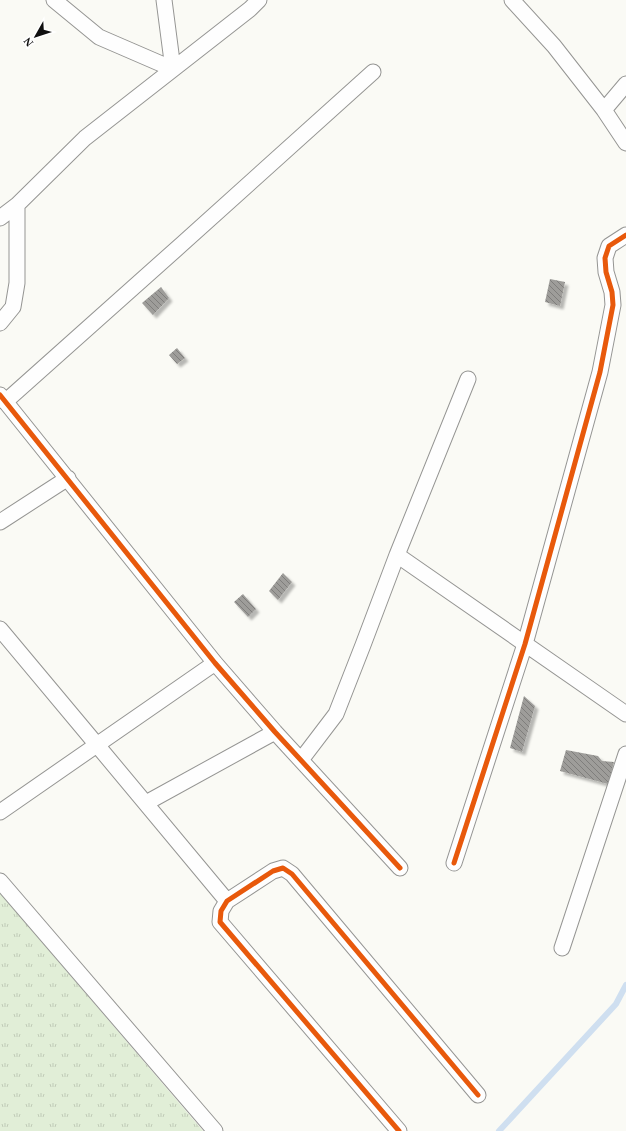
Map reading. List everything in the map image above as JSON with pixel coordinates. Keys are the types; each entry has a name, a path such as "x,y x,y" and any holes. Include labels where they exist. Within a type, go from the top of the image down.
{"street":[{"path":"54,0 99,37 173,69"},
{"path":"164,0 173,69"},
{"path":"0,218 17,205 85,138 250,9 259,0"},
{"path":"512,0 554,46 604,110 626,142"},
{"path":"373,72 188,239 3,398 215,662 275,732 400,868"},
{"path":"604,110 626,84"},
{"path":"0,323 13,307 17,283 17,205"},
{"path":"454,863 525,644 600,372 613,305 612,292 606,272 604,258 609,246 626,235"},
{"path":"301,760 336,714 397,555 468,379"},
{"path":"0,522 68,478"},
{"path":"397,555 626,714"},
{"path":"0,629 227,902"},
{"path":"0,812 215,662"},
{"path":"146,803 275,732"},
{"path":"562,948 626,754"},
{"path":"399,1131 220,922 221,911 227,902 273,871 283,868 292,874 478,1095"},
{"path":"0,881 215,1131"}],"green space":[{"path":"0,893 203,1131 0,1131"}],"building":[{"path":"550,279 565,282 560,306 545,302"},
{"path":"161,287 169,298 153,315 142,303"},
{"path":"177,348 185,358 177,364 169,355"},
{"path":"283,573 292,582 278,600 269,591"},
{"path":"243,594 256,609 248,617 234,602"},
{"path":"524,696 535,706 522,752 510,748"},
{"path":"566,750 598,756 602,761 614,762 608,784 560,771"}],"waterway":[{"path":"499,1131 616,1004 626,985"}],"cycle path":[{"path":"454,863 525,644 600,372 613,305 612,292 606,272 605,258 609,246 626,235"},
{"path":"0,395 215,663 275,732 400,868"},
{"path":"399,1131 220,922 221,911 227,901 273,871 283,868 292,874 478,1095"}]}
